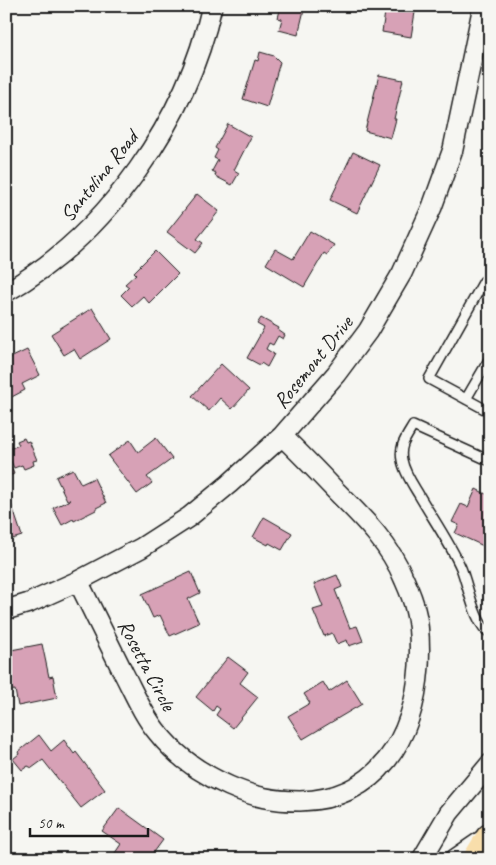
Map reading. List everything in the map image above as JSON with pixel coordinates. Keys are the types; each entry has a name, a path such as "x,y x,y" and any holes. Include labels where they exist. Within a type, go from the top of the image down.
{"highway":[{"path":"476,859 490,836"}],"street":[{"name":"Santolina Road","path":"6,292 46,264 74,241 100,216 141,166 181,99 196,63 212,6"},
{"name":"Rosemont Drive","path":"6,610 78,581 141,548 189,516 229,484 282,436 336,374 368,331 402,273 432,207 453,148 483,6"},
{"name":"Rosetta Circle","path":"78,581 140,706 158,733 184,759 219,781 241,792 277,801 317,801 340,794 364,782 385,762 402,739 412,714 418,687 420,648 416,610 403,576 387,548 363,518 282,436"},
{"path":"422,859 449,814 490,764"},
{"path":"455,859 490,836"}],"lane":[{"path":"490,278 484,281 428,378 490,412"},
{"path":"466,399 490,358"},
{"path":"490,462 414,426 400,447 402,462 411,482 460,566 476,617 484,631 490,634"}],"building":[{"path":"281,6 305,6 298,35 279,30 282,19 278,18"},
{"path":"386,6 416,6 411,37 382,32"},
{"path":"260,52 274,56 280,62 267,107 243,99 255,60 258,61"},
{"path":"379,75 403,80 391,138 365,131"},
{"path":"228,124 251,137 234,170 239,173 232,185 215,176 216,173 212,171 218,160 214,158 218,150 215,148"},
{"path":"353,152 380,165 357,213 330,200"},
{"path":"197,194 219,211 197,239 203,243 195,253 167,232"},
{"path":"310,231 334,245 327,255 324,253 304,287 266,264 275,249 293,259"},
{"path":"155,251 178,274 149,303 143,296 132,306 121,295 129,287 125,284"},
{"path":"92,308 111,339 80,359 74,349 64,355 51,334"},
{"path":"261,318 279,328 278,330 285,335 283,339 278,336 273,345 269,343 266,349 274,354 267,367 247,358 264,328 257,324"},
{"path":"27,350 40,375 22,384 25,390 6,400 6,360"},
{"path":"221,364 249,390 232,409 220,398 209,411 192,396"},
{"path":"24,438 26,442 29,441 37,460 33,461 34,465 24,469 22,465 14,468 6,450 19,445 17,441"},
{"path":"156,438 172,459 147,477 152,483 137,494 108,456 130,440 138,452"},
{"path":"6,455 14,474 6,477"},
{"path":"73,469 81,484 94,478 106,503 74,521 73,519 62,525 53,508 70,500 67,500 56,477"},
{"path":"6,488 22,536 6,541"},
{"path":"476,489 490,496 490,549 455,533 459,525 452,522 461,504 468,507"},
{"path":"264,517 292,533 282,550 253,537"},
{"path":"191,572 200,593 188,599 199,623 170,636 160,615 153,618 142,594"},
{"path":"337,575 342,587 335,590 350,628 357,626 363,641 349,646 347,640 337,644 332,633 324,636 313,610 323,607 314,584"},
{"path":"42,644 49,677 53,676 57,698 18,706 15,690 6,691 6,651"},
{"path":"228,657 248,672 240,683 258,697 233,728 216,715 220,709 216,706 213,711 196,697"},
{"path":"347,680 362,704 303,739 288,716 310,703 304,694 323,682 329,692"},
{"path":"39,735 51,751 64,740 74,754 76,752 105,790 81,808 43,760 32,768 28,766 22,770 13,759 19,754 18,752"},
{"path":"119,808 163,840 149,859 116,859 113,856 121,844 102,831"},
{"path":"6,819 12,838 6,839"}]}
